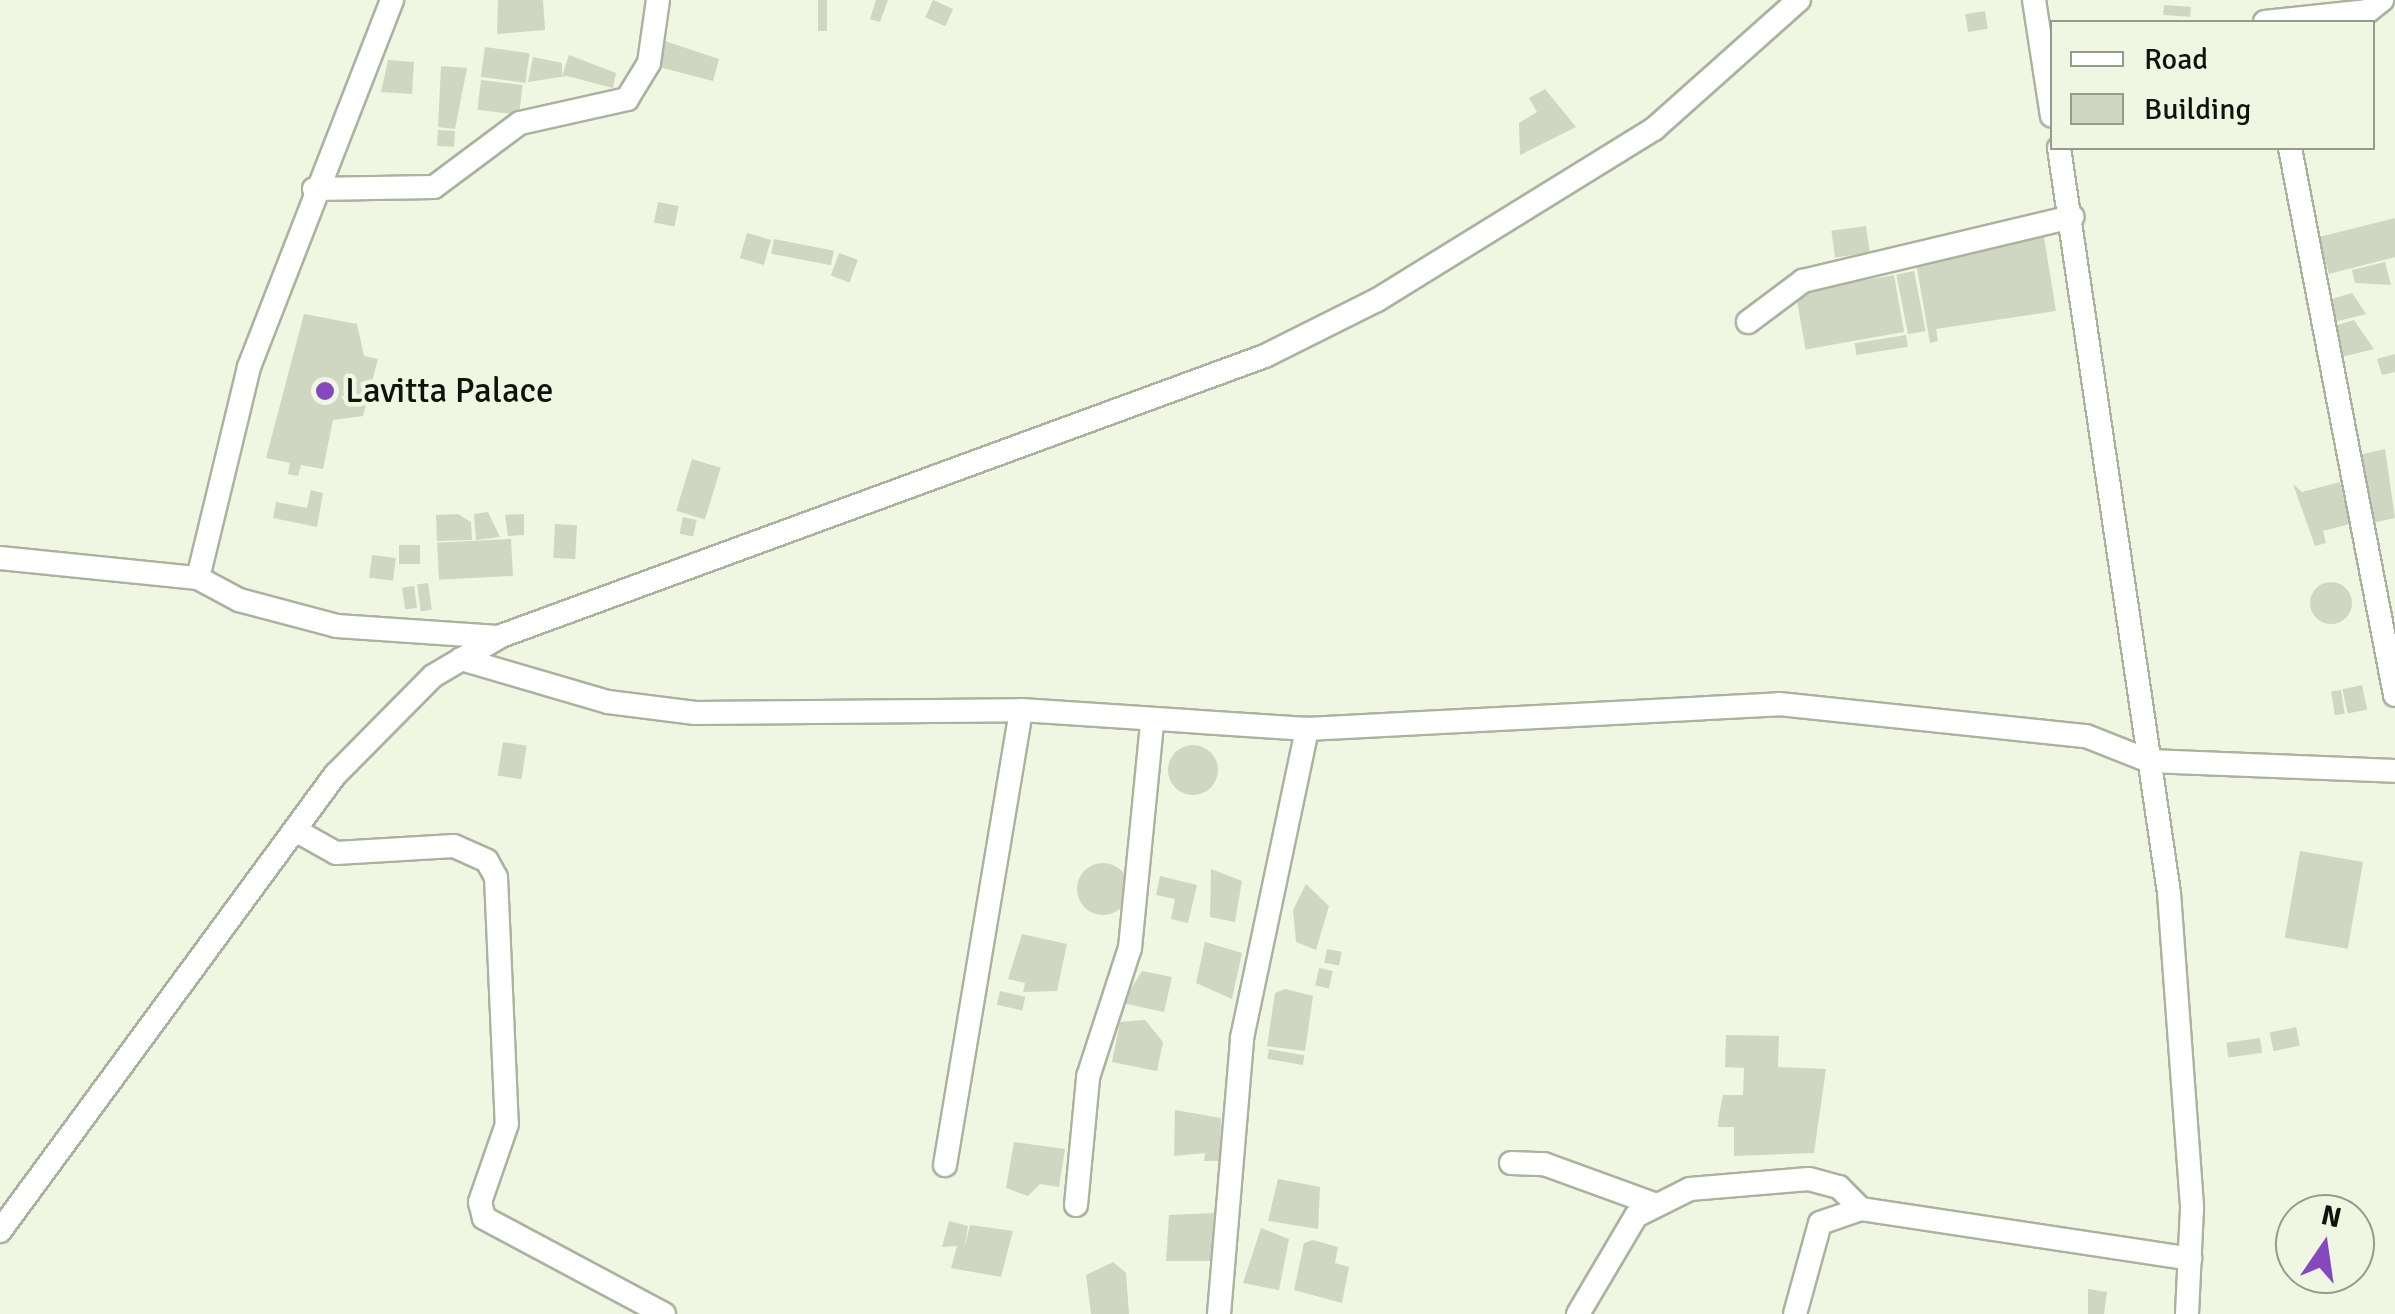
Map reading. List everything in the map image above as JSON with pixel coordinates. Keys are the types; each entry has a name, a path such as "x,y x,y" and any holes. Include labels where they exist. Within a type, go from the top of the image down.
{"street":[{"path":"198,578 249,367 314,189 392,0"},
{"path":"314,189 402,194 434,187 520,122 627,99 649,63 658,0"},
{"path":"0,1231 295,830 409,693 501,636 1264,356 1377,300 1654,129 1799,0"},
{"path":"2034,0 2050,103"},
{"path":"2282,20 2368,10 2382,0"},
{"path":"2058,150 2072,216 2174,948 2190,1259 2187,1314"},
{"path":"2290,150 2395,694"},
{"path":"1748,322 1803,280 2072,216"},
{"path":"0,558 198,578 239,600 337,626 501,636"},
{"path":"461,659 608,702 695,712 1021,710 1152,722 1307,729 1661,707 1853,706 2086,736 2149,760 2395,771"},
{"path":"945,1165 1021,710"},
{"path":"1076,1205 1088,1077 1130,948 1152,722"},
{"path":"1219,1314 1242,1038 1307,729"},
{"path":"295,830 336,852 454,846 486,860 496,877 507,1124 480,1202 484,1218 664,1314"},
{"path":"1511,1163 1568,1171 1654,1204"},
{"path":"1578,1314 1636,1216 1654,1204 1722,1180 1790,1178 1839,1188 1861,1209"},
{"path":"1795,1314 1820,1223 1861,1209 2190,1259"}],"building":[{"path":"498,0 543,0 545,30 497,34"},
{"path":"818,0 827,0 827,31 818,31"},
{"path":"876,0 888,0 880,22 870,19"},
{"path":"933,0 953,9 945,26 925,17"},
{"path":"2164,5 2191,7 2190,17 2163,15"},
{"path":"1985,11 1988,29 1968,32 1965,14"},
{"path":"662,40 719,59 713,81 655,66"},
{"path":"485,47 530,53 525,83 481,77"},
{"path":"569,55 616,73 613,88 567,76 528,82 533,57 562,63 562,76"},
{"path":"388,60 414,62 412,94 381,92"},
{"path":"441,66 467,68 455,129 438,127"},
{"path":"481,80 523,85 519,115 477,110"},
{"path":"1545,89 1576,127 1520,155 1519,123 1537,112 1529,98"},
{"path":"438,130 455,131 454,147 437,146"},
{"path":"658,202 679,206 675,227 654,223"},
{"path":"2395,218 2395,257 2329,274 2319,237"},
{"path":"1866,226 1870,253 1835,258 1831,231"},
{"path":"747,233 771,240 764,265 740,258"},
{"path":"2044,237 2056,311 1936,329 1938,341 1930,343 1915,257"},
{"path":"774,239 834,251 831,265 771,254"},
{"path":"839,253 858,260 850,282 831,276"},
{"path":"2385,262 2391,285 2355,283 2352,270"},
{"path":"1914,271 1926,331 1908,334 1896,274"},
{"path":"1894,275 1904,332 1806,349 1796,292"},
{"path":"2352,293 2366,314 2334,322 2328,300"},
{"name":"Lavitta Palace","path":"304,314 357,324 364,356 378,359 363,416 333,420 323,469 301,465 298,476 288,474 290,463 266,458"},
{"path":"2354,320 2374,349 2342,357 2334,326"},
{"path":"1906,335 1908,347 1857,355 1855,343"},
{"path":"2395,354 2395,372 2382,375 2377,359"},
{"path":"2385,449 2395,518 2372,523 2354,456"},
{"path":"692,459 721,468 705,519 676,511"},
{"path":"2340,482 2350,524 2323,531 2326,543 2315,546 2293,484 2302,492"},
{"path":"311,490 323,493 317,527 273,518 276,502 307,508"},
{"path":"488,512 500,537 476,540 474,514"},
{"path":"458,514 471,522 472,540 437,541 436,515"},
{"path":"524,514 524,535 508,536 505,515"},
{"path":"683,517 697,520 693,537 679,534"},
{"path":"555,524 577,525 575,559 553,558"},
{"path":"511,539 513,576 439,580 437,543"},
{"path":"399,545 420,545 420,564 399,564"},
{"path":"372,555 396,558 393,581 369,578"},
{"path":"2331,582 2346,588 2352,603 2346,618 2331,624 2316,618 2310,603 2316,588"},
{"path":"428,583 432,610 421,611 417,585"},
{"path":"414,586 417,608 405,609 402,588"},
{"path":"2362,685 2367,709 2348,714 2342,689"},
{"path":"2341,690 2345,714 2335,715 2331,692"},
{"path":"503,742 527,746 521,779 498,776"},
{"path":"1193,745 1211,752 1218,770 1211,788 1193,795 1175,788 1168,770 1175,752"},
{"path":"2300,851 2363,862 2348,949 2285,938"},
{"path":"1103,863 1121,871 1129,889 1121,907 1103,915 1085,907 1077,889 1085,871"},
{"path":"1211,869 1242,881 1235,922 1210,917"},
{"path":"1160,876 1197,885 1188,923 1171,919 1175,899 1156,895"},
{"path":"1306,884 1329,906 1316,950 1296,942 1293,910"},
{"path":"1022,934 1067,944 1057,991 1023,992 1025,983 1008,979"},
{"path":"1205,942 1242,953 1232,999 1196,983"},
{"path":"1327,949 1342,952 1339,966 1324,963"},
{"path":"1319,968 1333,971 1329,989 1315,986"},
{"path":"1142,971 1172,977 1164,1012 1122,1003"},
{"path":"1285,989 1313,996 1305,1051 1267,1046 1275,993"},
{"path":"1000,991 1025,997 1022,1010 997,1005"},
{"path":"1145,1020 1163,1042 1157,1071 1112,1062 1120,1022"},
{"path":"2296,1027 2300,1046 2274,1051 2270,1033"},
{"path":"1726,1035 1779,1036 1778,1067 1826,1069 1814,1153 1734,1156 1734,1127 1718,1127 1719,1115 1723,1095 1743,1095 1744,1068 1725,1067"},
{"path":"2260,1038 2262,1053 2228,1058 2226,1043"},
{"path":"1269,1049 1304,1055 1303,1065 1267,1059"},
{"path":"1175,1110 1221,1118 1220,1161 1204,1161 1205,1153 1174,1156"},
{"path":"1014,1142 1065,1149 1059,1187 1040,1184 1028,1196 1006,1188"},
{"path":"1278,1179 1320,1187 1318,1229 1268,1221"},
{"path":"1214,1213 1211,1261 1166,1261 1169,1215"},
{"path":"949,1221 968,1226 964,1249 970,1225 1013,1231 1001,1277 951,1268 957,1246 942,1247"},
{"path":"1261,1228 1289,1239 1279,1290 1243,1283"},
{"path":"1313,1240 1338,1247 1335,1263 1349,1267 1342,1303 1294,1290 1304,1243"},
{"path":"1113,1262 1126,1273 1129,1314 1091,1314 1086,1275"},
{"path":"2088,1289 2107,1292 2104,1314 2088,1314"}],"place":[{"name":"Lavitta Palace","path":"325,391"}]}
